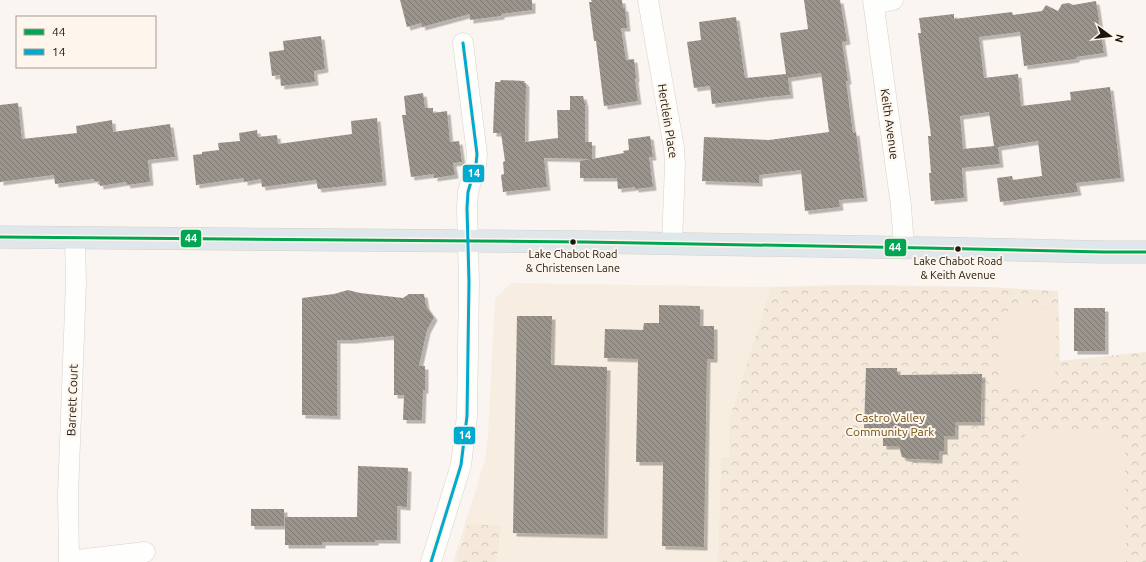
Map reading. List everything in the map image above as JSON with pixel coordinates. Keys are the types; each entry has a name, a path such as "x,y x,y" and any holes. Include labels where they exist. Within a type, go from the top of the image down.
{"main road":[{"path":"0,238 469,241 1146,252"}],"street":[{"name":"Hertlein Place","path":"648,0 674,148 675,165 672,244"},
{"path":"873,2 893,0"},
{"name":"Keith Avenue","path":"873,2 901,206 904,248"},
{"path":"431,562 461,465 468,416 469,241 467,208 468,192 476,165 477,154 463,43"},
{"name":"Barrett Court","path":"69,561 68,495 75,289 75,238"},
{"path":"69,561 145,552"}],"shaded area":[{"path":"511,283 771,287 729,421 729,457 721,457 718,562 453,562 485,460 488,436 495,299"}],"green space":[{"name":"Castro Valley Community Park","path":"854,285 986,287 1058,291 1060,361 1146,352 1146,562 718,562 721,457 729,457 729,421 771,287"},
{"path":"1012,308 1047,309 1056,317 1055,388 1001,388 1002,315"},
{"path":"1028,431 1116,434 1125,446 1126,562 1021,562 1018,445"},
{"path":"468,524 501,526 496,562 456,562"}],"building":[{"path":"400,0 532,0 532,10 470,20 470,14 422,27 421,23 407,27"},
{"path":"591,0 622,0 623,8 625,8 627,28 621,28 626,60 634,59 638,101 604,106 596,41 594,41 589,2 592,2"},
{"path":"804,0 840,0 847,41 842,42 848,81 846,81 853,133 856,132 864,198 839,200 840,207 805,211 801,170 759,175 759,183 702,181 704,137 769,140 829,132 821,73 788,78 790,95 712,104 710,86 694,88 687,42 701,40 699,22 736,17 745,78 786,74 780,33 808,29"},
{"path":"1096,1 1104,53 1076,57 1076,59 1024,66 1020,32 979,37 984,78 1018,74 1021,106 1071,100 1070,92 1110,87 1121,178 1076,183 1078,192 1000,202 997,178 1012,176 1013,180 1042,176 1038,141 998,147 1000,164 962,168 964,198 931,201 929,173 931,173 928,136 931,136 918,33 921,33 919,18 954,14 954,19 1012,12 1013,15 1042,11 1046,5 1058,11 1062,4 1069,3 1073,5","holes":["989,112 994,146 963,149 960,116"]},
{"path":"321,36 325,69 314,71 315,82 281,86 280,75 272,76 269,52 284,50 283,41"},
{"path":"501,80 525,81 524,83 526,83 525,142 558,138 557,110 570,110 570,96 583,96 585,104 585,142 592,142 592,159 624,153 623,151 629,150 628,139 650,136 653,157 649,157 653,187 618,189 617,178 580,178 580,161 589,159 544,158 547,187 503,192 501,175 504,174 503,162 505,161 501,133 493,133 495,82 500,82"},
{"path":"423,93 425,108 433,108 433,113 447,111 450,142 459,141 462,162 453,163 455,175 434,178 434,174 411,177 402,115 406,115 404,96"},
{"path":"18,103 22,139 77,133 76,126 112,120 113,132 170,124 175,157 148,160 150,182 127,185 126,182 100,186 99,181 94,181 94,179 55,184 54,175 0,182 0,105"},
{"path":"377,118 383,182 318,189 316,180 262,187 261,179 244,182 244,178 196,185 193,155 202,154 202,152 219,150 218,143 240,141 239,133 257,130 258,137 277,135 278,144 352,134 351,121"},
{"path":"348,290 360,293 403,298 409,294 424,294 426,306 434,317 427,330 419,366 425,366 425,390 423,390 422,420 403,420 404,395 394,395 394,336 337,340 337,416 302,415 302,298 334,294"},
{"path":"659,305 700,306 700,326 714,326 714,359 707,359 704,547 662,546 663,462 636,462 638,359 604,358 605,329 643,330 644,323 659,323"},
{"path":"1074,308 1105,308 1105,351 1074,351"},
{"path":"517,316 552,316 551,365 607,367 604,535 513,533"},
{"path":"866,368 897,368 897,375 982,374 981,422 955,422 955,436 944,436 944,451 939,451 939,460 910,459 902,457 899,446 883,446 883,431 864,431"},
{"path":"358,466 408,468 407,507 397,506 397,540 375,540 375,542 322,542 322,545 285,545 285,517 357,517"},
{"path":"251,509 284,509 284,526 251,526"}],"transit line":[{"name":"14","path":"431,562 461,465 467,416 469,282 467,208 468,192 476,165 477,154 463,43"},
{"name":"44","path":"0,237 584,242 1146,252"}],"place":[{"name":"Lake Chabot Road & Christensen Lane","path":"573,242"},
{"name":"Lake Chabot Road & Keith Avenue","path":"958,249"}]}
